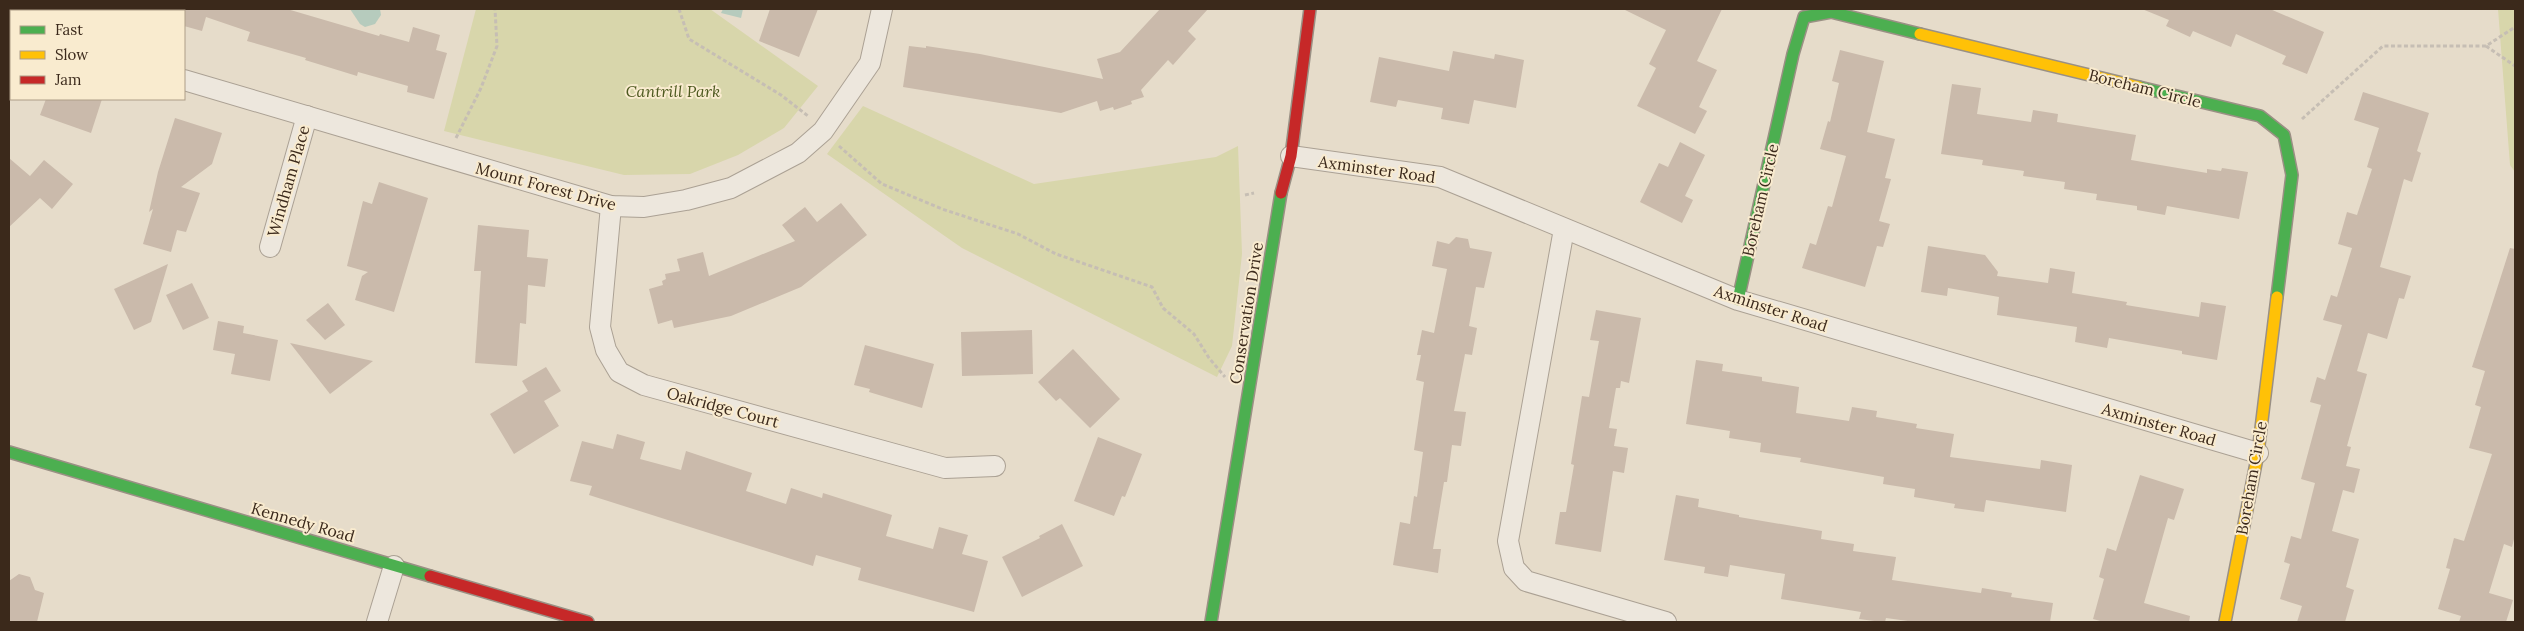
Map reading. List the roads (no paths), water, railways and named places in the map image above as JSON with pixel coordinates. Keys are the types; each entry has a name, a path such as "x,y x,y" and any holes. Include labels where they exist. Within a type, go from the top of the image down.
{"street":[{"name":"Mount Forest Drive","path":"185,80 611,206 644,206 686,200 731,188 798,152 823,131 870,63 882,9"},
{"name":"Conservation Drive","path":"1212,622 1281,193 1291,156 1310,9"},
{"name":"Boreham Circle","path":"1738,300 1793,54 1804,17 1831,12 2260,116 2284,135 2292,175 2258,453 2224,622"},
{"name":"Windham Place","path":"270,247 307,116"},
{"name":"Axminster Road","path":"1291,156 1440,177 1738,300 2258,453"},
{"name":"Oakridge Court","path":"611,206 600,327 606,350 619,372 644,385 945,468 995,466"},
{"path":"1564,229 1508,541 1514,568 1526,581 1666,622"},
{"name":"Kennedy Road","path":"9,452 588,622"},
{"path":"377,622 394,566"}],"park label":[{"name":"Cantrill Park","path":"673,91"}]}
